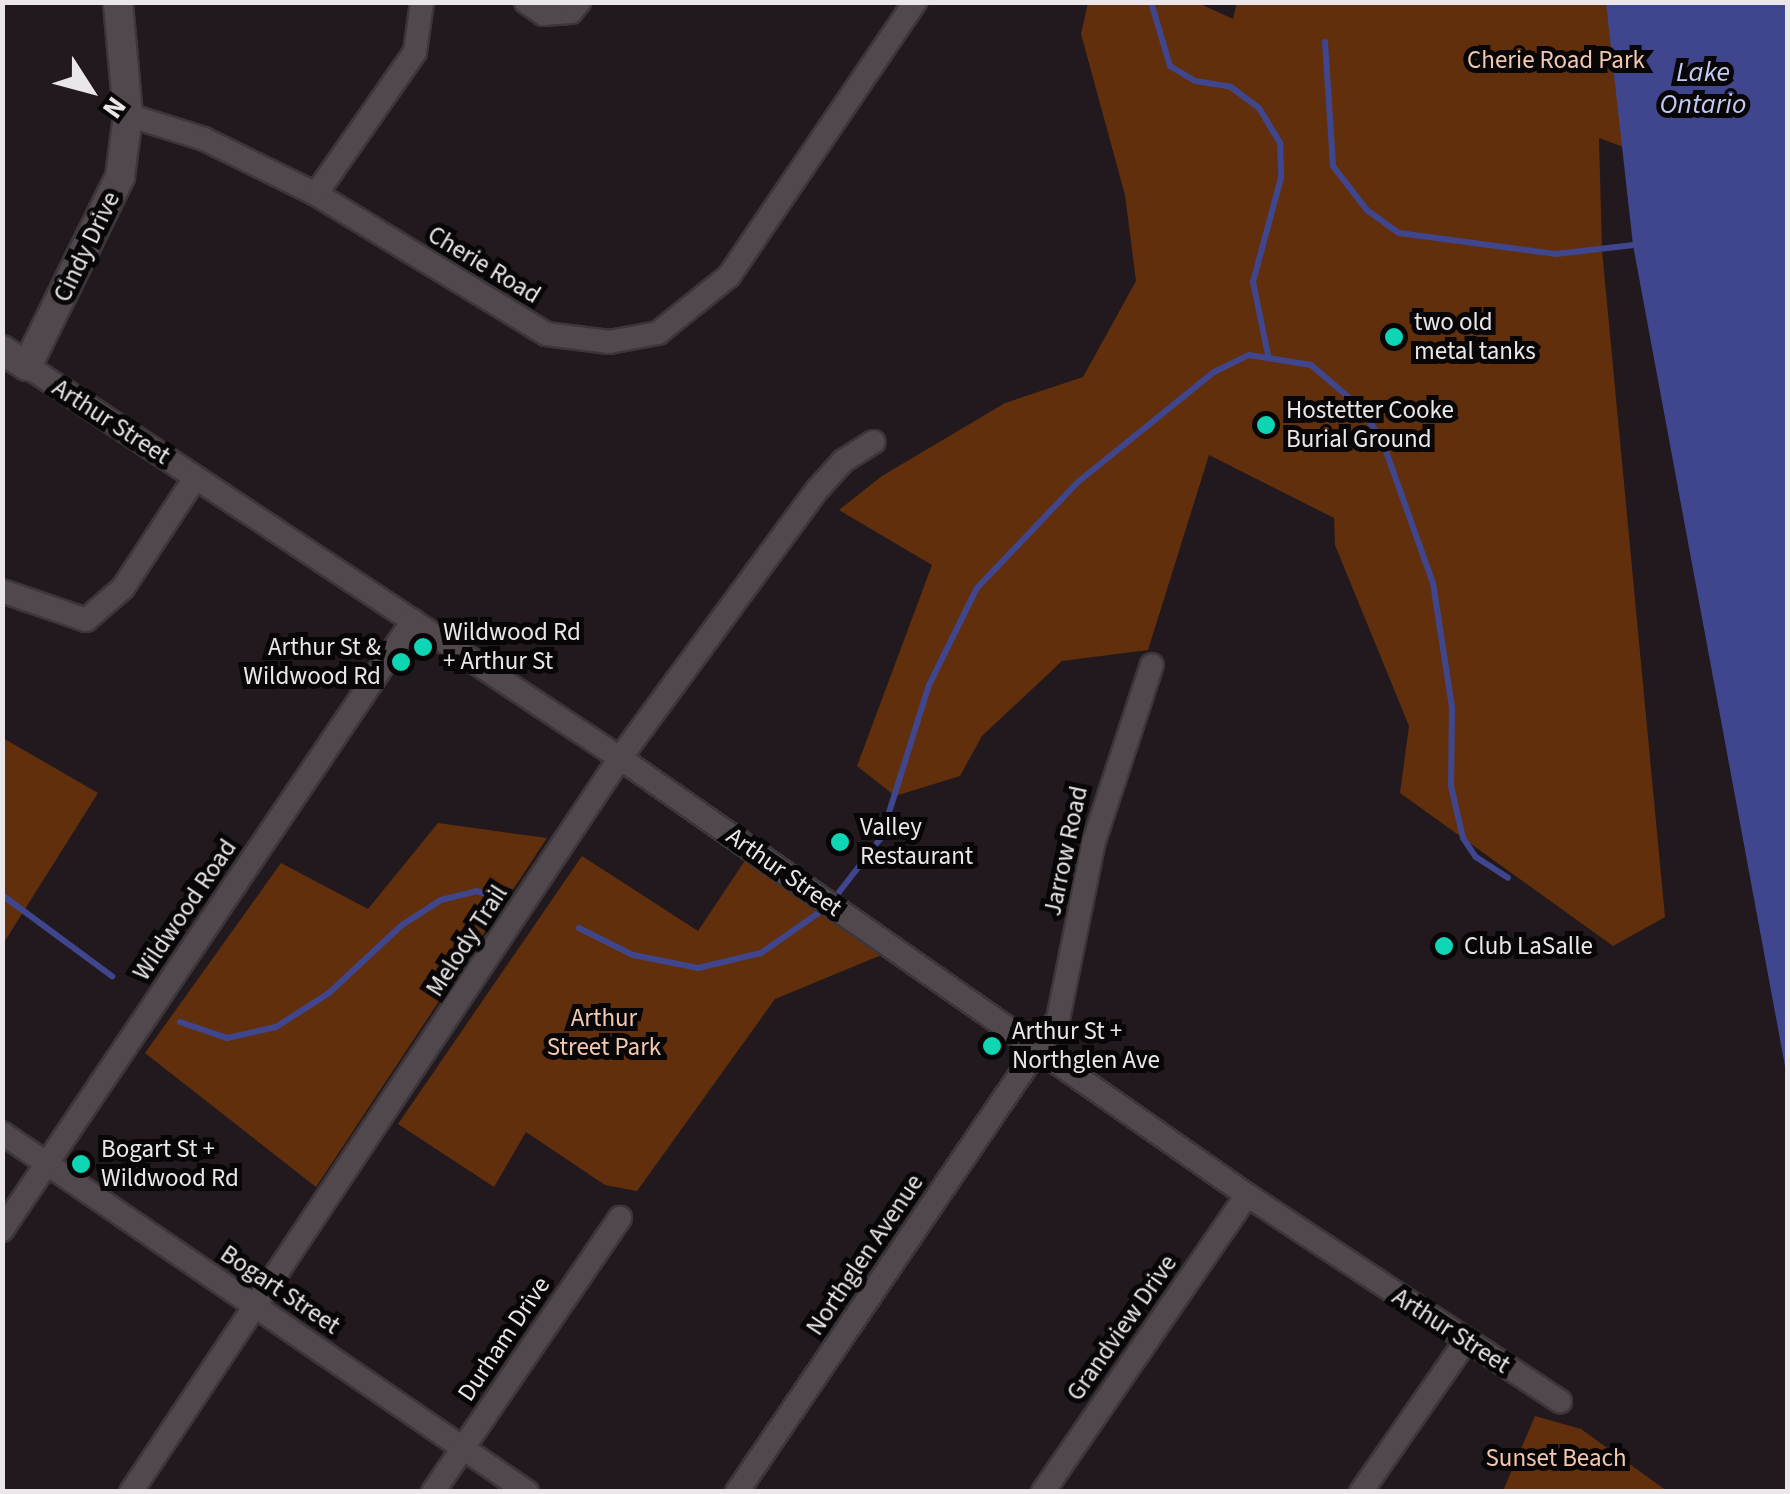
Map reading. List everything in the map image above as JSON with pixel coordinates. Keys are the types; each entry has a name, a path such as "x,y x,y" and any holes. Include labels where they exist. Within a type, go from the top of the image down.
{"street":[{"name":"Cindy Drive","path":"27,366 104,220 120,177 128,115 118,2"},
{"path":"316,194 415,52 422,2"},
{"path":"526,2 543,14 571,12 579,2"},
{"name":"Cherie Road","path":"128,115 204,139 316,194 546,334 609,342 658,333 729,276 915,2"},
{"name":"Arthur Street","path":"2,350 620,758 1247,1195 1560,1401"},
{"name":"Melody Trail","path":"132,1492 620,758 818,490 873,442"},
{"path":"2,591 86,620 123,588 196,478"},
{"name":"Wildwood Road","path":"2,1230 413,621"},
{"name":"Jarrow Road","path":"1038,1049 1058,1019 1098,823 1152,665"},
{"name":"Northglen Avenue","path":"737,1492 1038,1049"},
{"name":"Bogart Street","path":"2,1133 528,1492"},
{"name":"Grandview Drive","path":"1043,1492 1247,1195"},
{"name":"Durham Drive","path":"433,1492 620,1218"},
{"path":"1360,1492 1466,1341"}],"green space":[{"name":"Cherie Road Park","path":"1237,2 1606,3 1626,148 1599,138 1602,250 1665,917 1613,946 1400,793 1409,726 1335,545 1334,518 1209,455 1148,650 1062,661 982,736 960,776 895,796 857,766 932,565 839,510 882,476 1005,403 1083,377 1136,281 1125,195 1081,34 1088,3 1198,3 1233,19"},
{"path":"3,738 98,793 3,944"},
{"path":"438,823 547,838 316,1187 145,1053 281,863 368,909"},
{"name":"Arthur Street Park","path":"752,850 908,944 775,999 637,1191 605,1185 526,1132 494,1187 398,1124 582,856 698,931"},
{"name":"Sunset Beach","path":"1535,1416 1581,1429 1667,1491 1503,1491"}],"water":[{"name":"Lake Ontario","path":"1606,3 1787,3 1787,1077 1633,245"}],"waterway":[{"path":"1151,2 1170,66 1195,81 1231,87 1259,108 1280,143 1281,178 1253,282 1268,355"},
{"path":"1325,42 1333,166 1367,210 1399,233 1556,254 1633,245"},
{"path":"833,900 881,838 929,685 977,588 1078,482 1214,372 1249,355 1311,365 1359,406 1382,440 1433,583 1452,707 1451,786 1463,838 1476,857 1508,878"},
{"path":"180,1022 227,1038 276,1027 329,993 402,925 441,900 477,891 508,902"},
{"path":"2,895 112,976"},
{"path":"579,928 633,955 698,968 761,953 824,909"}],"place":[{"name":"two old metal tanks","path":"1394,337"},
{"name":"Hostetter Cooke Burial Ground","path":"1266,425"},
{"name":"Wildwood Rd + Arthur St","path":"423,647"},
{"name":"Arthur St & Wildwood Rd","path":"401,662"},
{"name":"Valley Restaurant","path":"840,842"},
{"name":"Club LaSalle","path":"1444,946"},
{"name":"Arthur St + Northglen Ave","path":"992,1046"},
{"name":"Bogart St + Wildwood Rd","path":"81,1164"}]}
